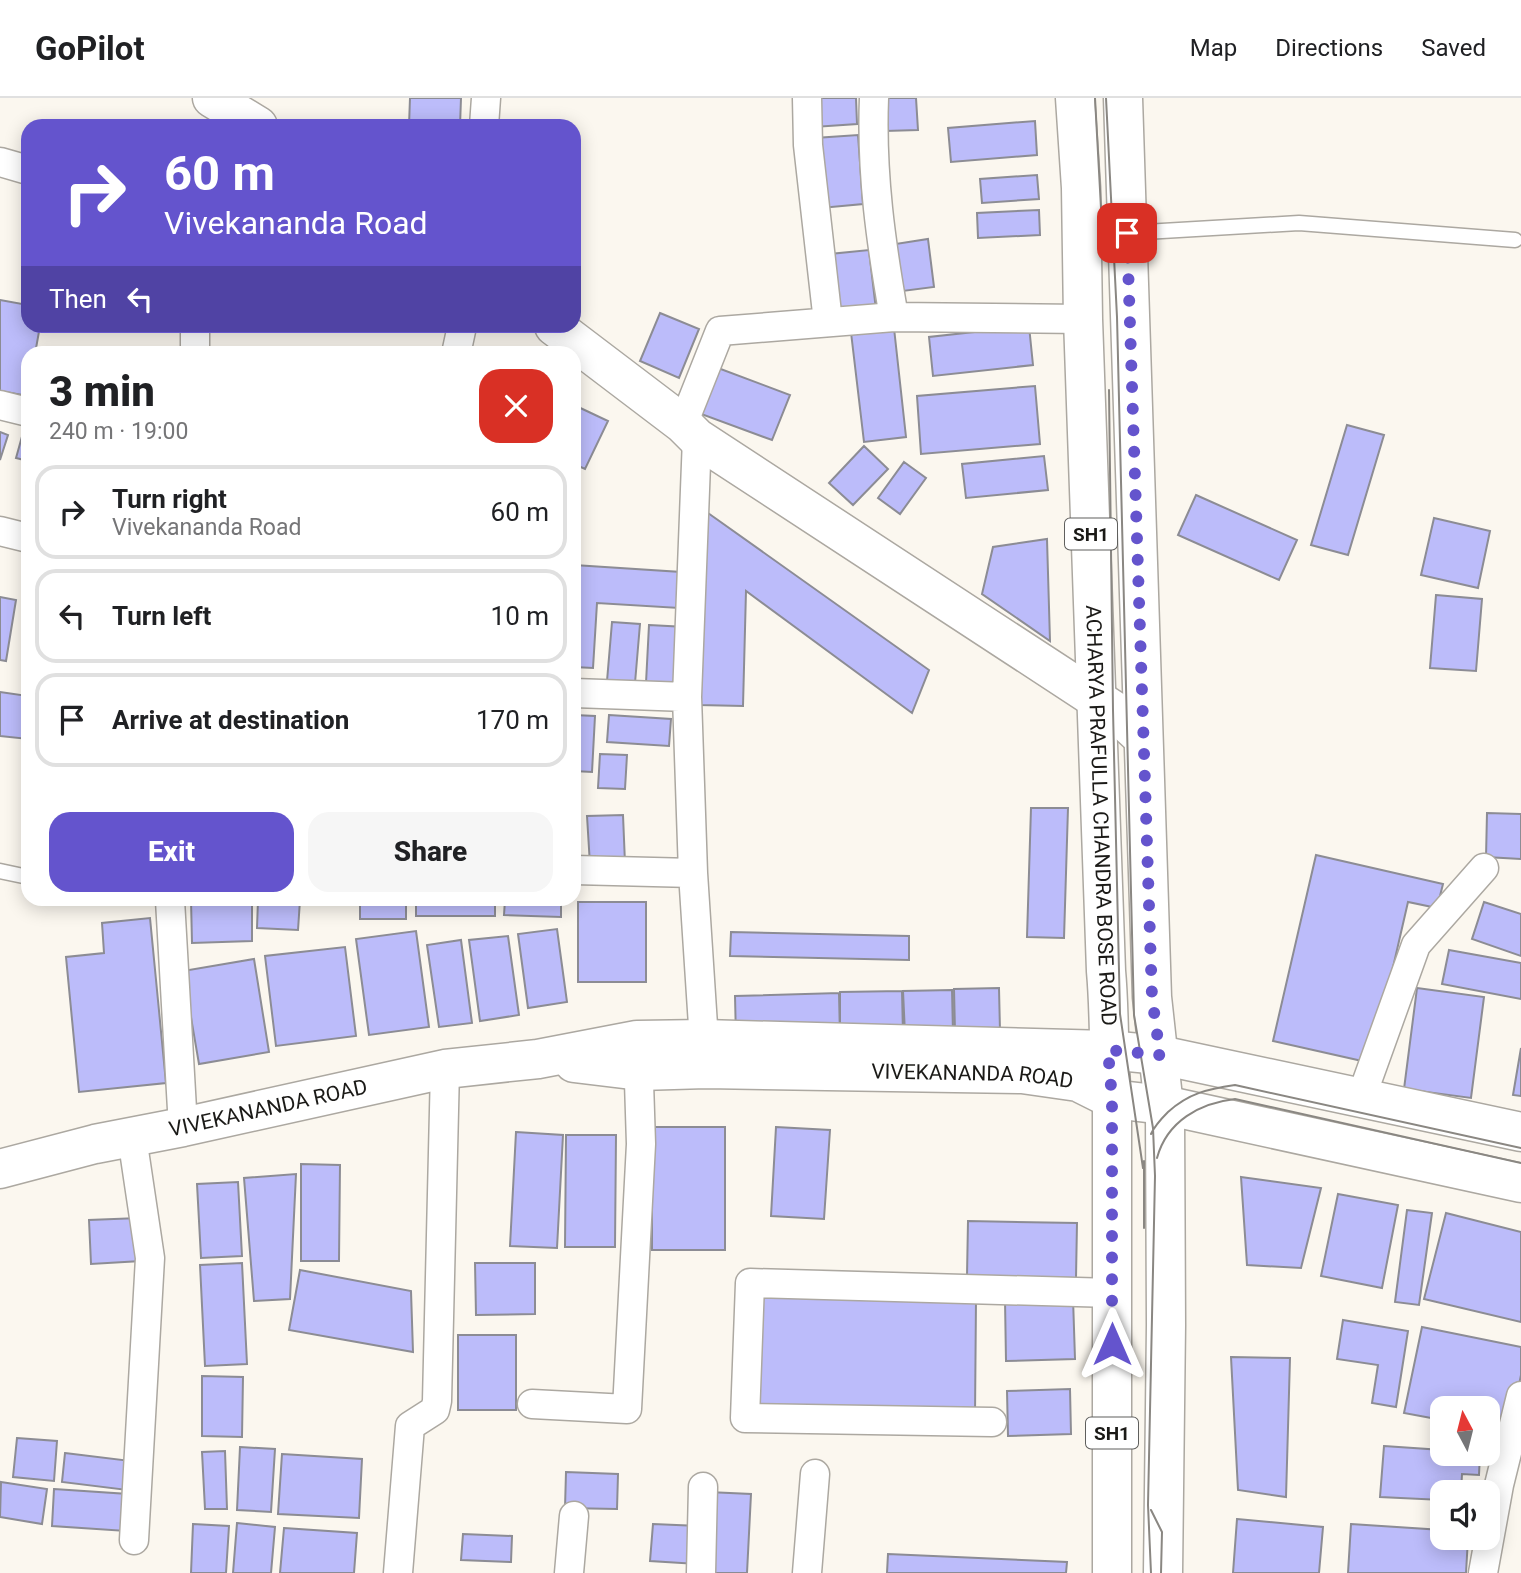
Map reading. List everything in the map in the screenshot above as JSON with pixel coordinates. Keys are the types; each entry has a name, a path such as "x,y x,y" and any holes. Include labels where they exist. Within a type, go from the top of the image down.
{"main road":[{"name":"ACHARYA PRAFULLA CHANDRA BOSE ROAD","path":"1075,98 1081,188 1105,971 1110,1015 1108,1050 1112,1099 1112,1573"},
{"name":"ACHARYA PRAFULLA CHANDRA BOSE ROAD","path":"1123,98 1152,997 1164,1105 1166,1325 1163,1573"},
{"path":"218,110 240,119"},
{"path":"563,333 580,346"},
{"path":"581,347 690,431 1113,710 1142,737"},
{"name":"VIVEKANANDA ROAD","path":"0,1169 95,1144 183,1128 445,1069 538,1059 638,1055 1108,1050 1160,1055 1521,1132"},
{"name":"VIVEKANANDA ROAD","path":"705,1054 1022,1074 1078,1082 1112,1099 1164,1105 1521,1183"}],"street":[{"path":"484,119 486,98"},
{"path":"807,98 808,145 828,322"},
{"path":"874,98 873,140 879,228 894,317"},
{"path":"0,162 21,168"},
{"path":"705,1054 693,873 687,697 690,431 720,331 894,317 1083,319"},
{"path":"0,405 21,410"},
{"path":"0,531 21,536"},
{"path":"581,693 687,697"},
{"path":"1361,1098 1416,946 1484,868"},
{"path":"581,870 693,873"},
{"path":"170,906 183,1128"},
{"path":"533,1404 627,1409 640,1144 638,1055"},
{"path":"398,1573 410,1426 435,1410 437,1401 445,1069"},
{"path":"132,1137 150,1258 134,1540"},
{"path":"992,1422 746,1418 750,1283 1112,1293"},
{"path":"1483,1573 1499,1485 1521,1396"},
{"path":"807,1573 815,1474"},
{"path":"701,1573 703,1487"},
{"path":"569,1573 574,1516"}],"lane":[{"path":"1127,233 1299,223 1514,240"},
{"path":"0,871 21,876"}],"building":[{"path":"410,98 461,98 460,119 409,119"},
{"path":"812,98 856,98 857,124 814,127"},
{"path":"884,98 916,98 918,130 885,131"},
{"path":"1035,121 1037,155 951,162 948,128"},
{"path":"858,135 863,204 821,208 815,138"},
{"path":"1037,175 1039,199 982,203 980,179"},
{"path":"1039,210 1040,235 978,238 977,213"},
{"path":"928,239 934,287 895,292 889,245"},
{"path":"869,250 876,310 837,315 830,254"},
{"path":"0,300 21,304 21,333 39,333 36,346 21,346 21,395 0,391"},
{"path":"660,313 699,329 679,378 640,361"},
{"path":"893,319 906,437 864,442 850,324"},
{"path":"1029,326 1033,365 933,376 929,337"},
{"path":"710,365 790,395 772,440 693,411"},
{"path":"1035,386 1040,444 921,454 917,396"},
{"path":"581,408 608,421 585,469 581,467"},
{"path":"1347,425 1384,435 1348,555 1311,545"},
{"path":"0,432 8,435 0,460"},
{"path":"21,440 21,459 16,458"},
{"path":"864,446 888,469 853,505 829,483"},
{"path":"1044,456 1048,490 966,498 962,464"},
{"path":"904,462 926,478 900,514 878,498"},
{"path":"1196,495 1297,540 1279,580 1178,535"},
{"path":"708,513 929,670 912,713 746,591 743,706 699,705"},
{"path":"1434,518 1490,531 1478,588 1421,575"},
{"path":"1047,539 1050,641 982,594 993,547"},
{"path":"581,565 681,572 679,608 597,603 593,668 581,667"},
{"path":"1436,595 1482,599 1476,671 1430,668"},
{"path":"0,597 16,600 6,661 0,660"},
{"path":"612,622 640,624 635,683 607,681"},
{"path":"649,625 686,627 683,685 646,683"},
{"path":"0,692 21,695 21,738 0,736"},
{"path":"581,715 595,716 592,772 581,771"},
{"path":"609,715 671,719 669,746 607,742"},
{"path":"600,754 627,755 625,789 598,788"},
{"path":"1031,808 1068,808 1064,938 1027,937"},
{"path":"1487,813 1521,814 1521,859 1486,857"},
{"path":"623,815 625,863 590,865 587,816"},
{"path":"1316,855 1443,884 1437,908 1408,902 1371,1063 1273,1041"},
{"path":"581,902 646,902 646,982 578,982 578,906 581,906"},
{"path":"1484,902 1521,914 1521,956 1472,939"},
{"path":"191,906 252,906 252,941 192,943"},
{"path":"258,906 300,906 298,930 257,928"},
{"path":"360,906 406,906 406,919 360,919"},
{"path":"416,906 495,906 495,916 416,916"},
{"path":"505,906 561,906 561,917 504,915"},
{"path":"150,918 166,1083 79,1092 66,957 104,953 102,923"},
{"path":"557,929 567,1002 528,1008 518,934"},
{"path":"416,931 429,1027 369,1035 356,939"},
{"path":"731,932 909,936 909,960 730,956"},
{"path":"508,936 519,1015 480,1021 469,940"},
{"path":"461,940 472,1023 439,1027 427,945"},
{"path":"345,947 356,1036 276,1046 265,956"},
{"path":"1449,950 1521,963 1521,999 1442,984"},
{"path":"254,959 269,1052 199,1064 183,971"},
{"path":"999,988 1000,1031 955,1032 954,989"},
{"path":"1417,988 1484,997 1471,1098 1404,1089"},
{"path":"952,990 953,1033 905,1034 903,991"},
{"path":"902,991 903,1034 840,1035 840,992"},
{"path":"839,993 840,1037 736,1039 735,996"},
{"path":"1521,1048 1521,1096 1513,1095"},
{"path":"652,1127 725,1127 725,1250 652,1250"},
{"path":"776,1127 830,1130 824,1219 771,1216"},
{"path":"516,1132 563,1135 557,1248 510,1246"},
{"path":"566,1135 616,1135 615,1247 565,1247"},
{"path":"301,1164 340,1165 339,1261 301,1261"},
{"path":"296,1174 290,1299 254,1301 244,1178"},
{"path":"1241,1177 1321,1188 1301,1268 1247,1265"},
{"path":"238,1182 242,1256 201,1258 197,1184"},
{"path":"1338,1194 1398,1205 1382,1288 1321,1276"},
{"path":"1407,1210 1432,1213 1419,1305 1395,1302"},
{"path":"1446,1213 1521,1232 1521,1322 1424,1299"},
{"path":"139,1218 141,1261 91,1264 89,1220"},
{"path":"968,1221 1077,1223 1076,1278 967,1276"},
{"path":"242,1263 247,1364 205,1366 200,1265"},
{"path":"475,1263 535,1263 535,1314 476,1315"},
{"path":"300,1270 411,1291 413,1352 289,1330"},
{"path":"758,1296 976,1299 975,1416 757,1413"},
{"path":"1073,1298 1075,1359 1006,1361 1005,1300"},
{"path":"1343,1320 1408,1331 1396,1407 1372,1403 1378,1365 1337,1359"},
{"path":"1422,1327 1521,1347 1521,1375 1509,1434 1500,1432 1500,1396 1430,1396 1430,1418 1404,1413"},
{"path":"458,1335 516,1335 516,1410 458,1410"},
{"path":"1231,1357 1290,1358 1286,1497 1238,1490"},
{"path":"202,1376 243,1377 242,1437 202,1436"},
{"path":"1070,1389 1071,1434 1008,1436 1007,1391"},
{"path":"17,1438 57,1441 54,1481 13,1477"},
{"path":"1384,1446 1430,1449 1430,1466 1479,1466 1479,1475 1462,1474 1462,1480 1430,1480 1430,1499 1380,1497"},
{"path":"240,1447 275,1449 271,1512 237,1510"},
{"path":"225,1451 227,1509 205,1509 202,1452"},
{"path":"65,1453 131,1461 127,1490 62,1482"},
{"path":"282,1454 362,1459 359,1518 278,1514"},
{"path":"566,1472 618,1474 617,1509 565,1508"},
{"path":"1,1482 47,1489 42,1524 0,1517"},
{"path":"54,1489 128,1494 126,1531 52,1526"},
{"path":"708,1492 751,1494 747,1573 704,1573"},
{"path":"1237,1519 1323,1527 1319,1573 1233,1573"},
{"path":"237,1523 275,1527 271,1573 233,1573"},
{"path":"193,1524 229,1526 226,1573 191,1573"},
{"path":"653,1524 699,1526 697,1564 650,1561"},
{"path":"1351,1524 1430,1529 1430,1550 1467,1550 1466,1573 1348,1573"},
{"path":"284,1528 357,1533 354,1573 280,1573"},
{"path":"463,1534 512,1536 511,1562 461,1560"},
{"path":"888,1554 1067,1562 1066,1573 887,1573"}],"tram line":[{"path":"1095,98 1101,208"},
{"path":"1106,98 1117,317 1134,1015 1153,1128 1155,1176 1148,1505 1151,1573"},
{"path":"1109,390 1120,1014 1143,1168"},
{"path":"1151,1134 1163,1117 1184,1100 1207,1090 1235,1085 1521,1148"},
{"path":"1157,1158 1168,1134 1187,1116 1209,1105 1235,1099 1521,1163"},
{"path":"1144,1161 1144,1228"},
{"path":"1151,1510 1162,1532 1161,1573"}],"route":[{"path":"1112,1344 1112,1099 1108,1050 1160,1055 1152,997 1127,233"}]}
